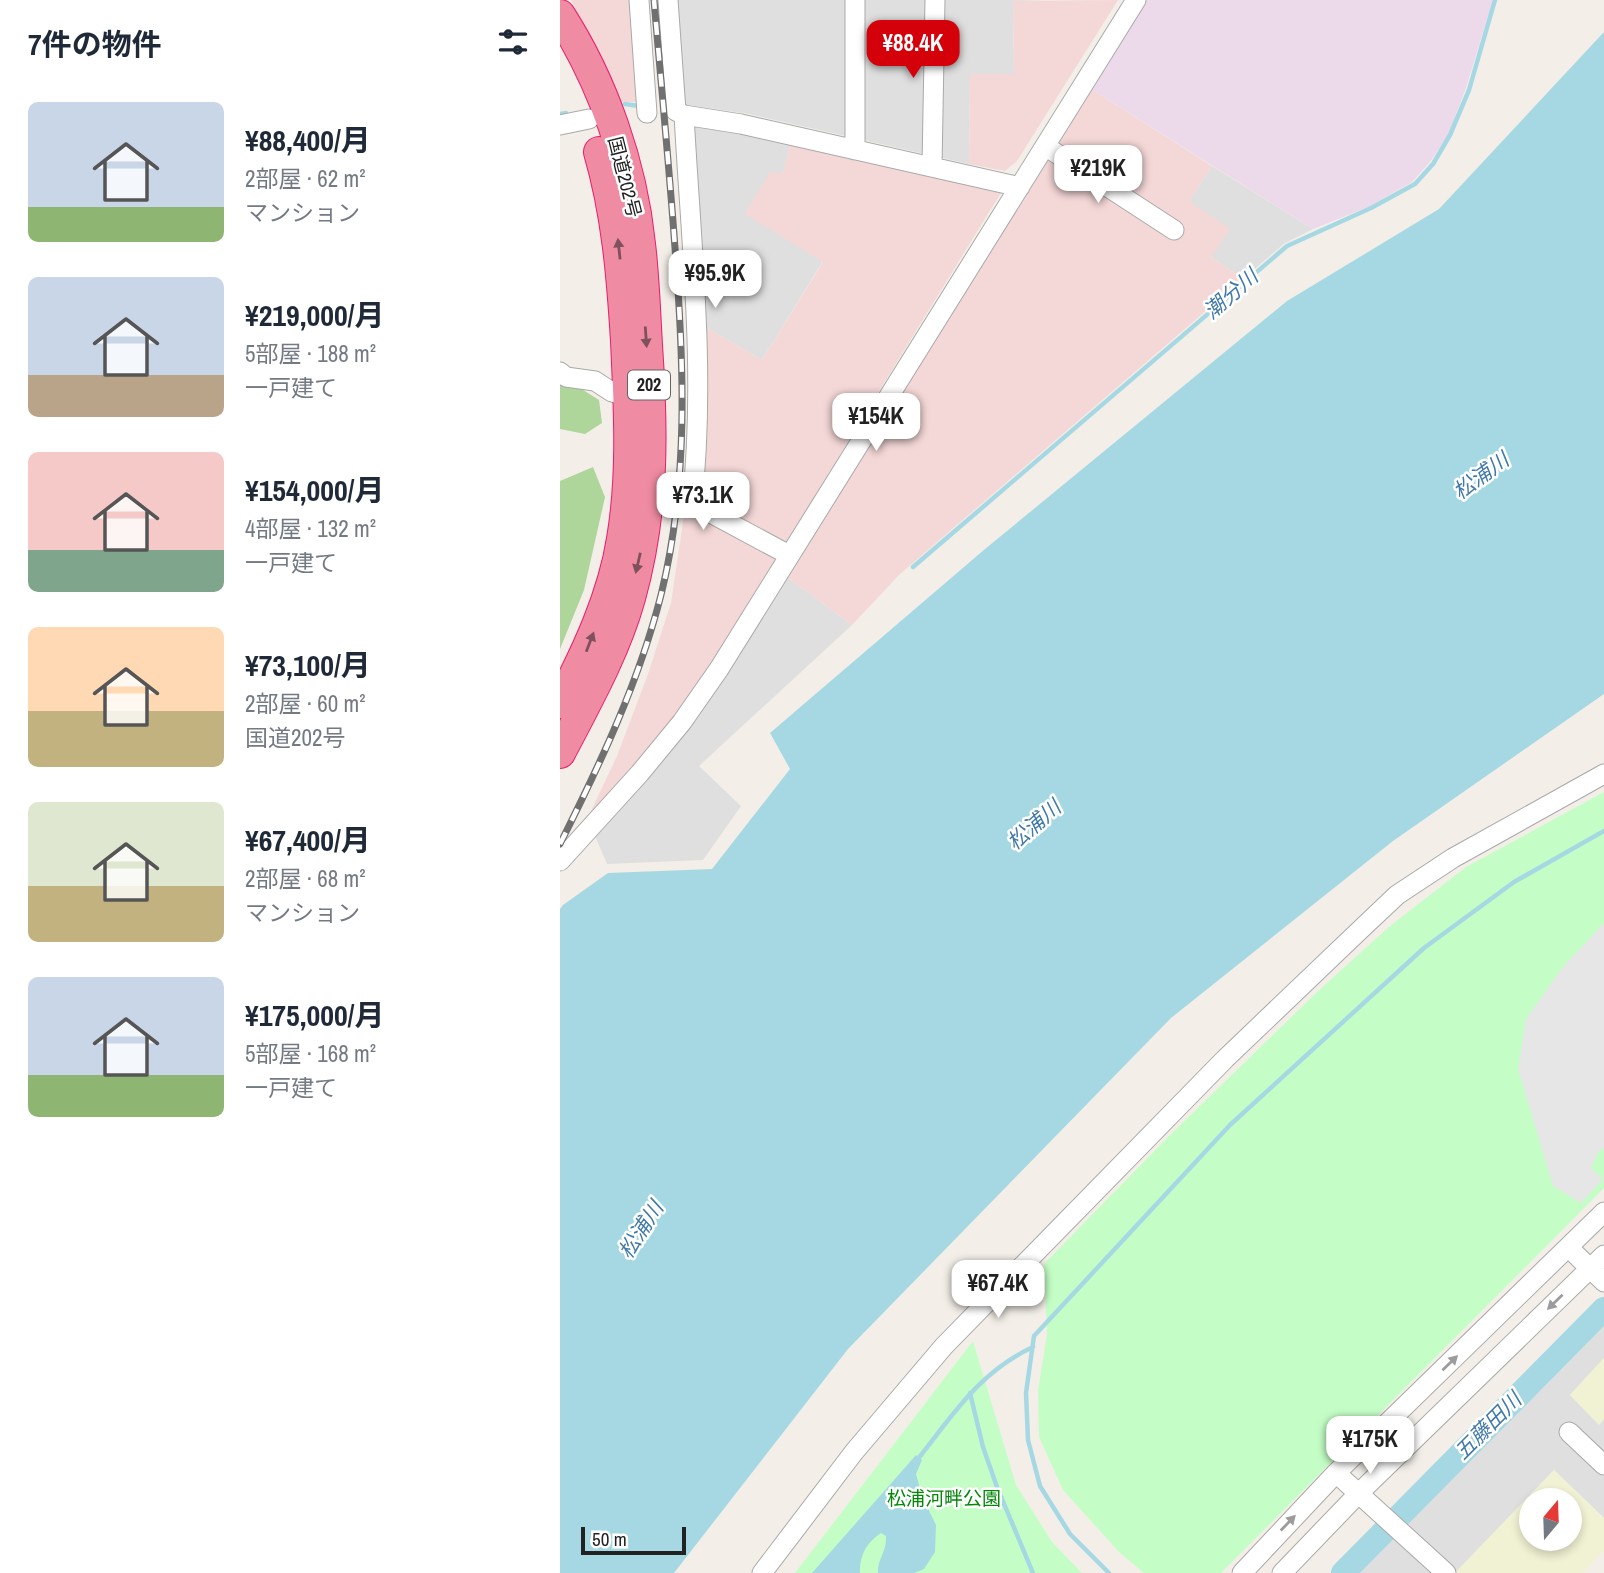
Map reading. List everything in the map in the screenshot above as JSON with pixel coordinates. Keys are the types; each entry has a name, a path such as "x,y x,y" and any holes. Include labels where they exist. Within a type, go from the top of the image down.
{"highway":[{"name":"国道202号","path":"560,15 574,37 607,108 631,187 640,243 650,397 640,484 607,597 583,661 560,703"},
{"name":"国道202号","path":"560,55 589,119 609,187 620,247 629,397 640,484 643,541 629,600 601,675 560,753"}],"street":[{"path":"639,0 647,113"},
{"path":"668,0 676,111 684,115 741,124 1020,187"},
{"path":"855,0 855,150"},
{"path":"932,167 935,0"},
{"path":"560,860 682,722 719,669 1020,187 1133,0"},
{"path":"684,115 699,387 699,441 692,503"},
{"path":"560,125 589,119"},
{"path":"1045,146 1174,230"},
{"path":"560,372 566,377 595,381 612,392 629,397"},
{"path":"640,484 692,503 789,555"},
{"path":"762,1573 854,1452 944,1346 1225,1059 1397,895 1453,858 1604,774"},
{"path":"1242,1573 1336,1473 1604,1212"},
{"path":"1282,1573 1359,1493 1599,1269 1568,1247"},
{"path":"1569,1432 1604,1465"},
{"path":"1336,1473 1446,1573"}],"shaded area":[{"path":"571,0 632,0 638,102 622,102"},
{"path":"674,0 1047,0 1013,1 1014,74 970,75 969,164 749,114 682,104"},
{"path":"1118,0 1017,161 1005,171 969,164 970,74 1014,74 1013,1"},
{"path":"1146,0 1493,0 1466,88 1448,135 1430,162 1412,182 1368,207 1313,229 1091,89"},
{"path":"1091,89 1212,166 1189,201 1230,229 1211,257 1243,279 900,574 852,625 787,577"},
{"path":"681,118 791,141 783,174 823,261 762,360 692,319"},
{"path":"791,141 1002,191 709,668 665,730 590,813 617,756 671,603 690,475 692,319 762,360 823,262 745,214 770,172 783,173"},
{"path":"1212,166 1313,229 1285,243 1243,279 1211,257 1189,201"},
{"path":"787,577 852,625 699,766 741,806 703,860 607,864 595,836 683,735 725,678"},
{"path":"1604,923 1604,1147 1597,1154 1591,1168 1603,1179 1581,1203 1553,1186 1518,1069 1526,1019 1562,968"},
{"path":"1604,1326 1604,1358 1570,1395 1599,1424 1604,1419 1604,1518 1582,1497 1582,1488 1573,1488 1554,1470 1537,1488 1519,1488 1519,1506 1455,1573 1354,1573 1390,1533"}],"green space":[{"path":"560,381 580,388 599,400 602,423 585,434 560,429"},
{"path":"593,467 605,497 584,590 560,649 560,481"},
{"path":"1604,792 1604,1188 1221,1573 1144,1573 1119,1552 1063,1490 1039,1437 1038,1390 1047,1335 1044,1264 1169,1136 1316,993 1390,926 1466,867"},
{"name":"松浦河畔公園","path":"973,1341 1016,1485 1052,1542 1082,1573 795,1573"},
{"path":"1604,1358 1604,1419 1599,1425 1570,1395"},
{"path":"1554,1470 1573,1488 1537,1488"},
{"path":"1582,1497 1604,1518 1604,1551 1583,1573 1455,1573 1519,1506 1519,1551 1582,1551"}],"water":[{"name":"松浦川","path":"1604,32 1604,694 1393,841 1171,1018 848,1349 674,1573 560,1573 560,909 608,873 712,869 790,769 770,733 985,549 1287,301 1439,209"},
{"path":"916,1455 922,1460 916,1474 922,1496 936,1525 935,1552 924,1569 914,1573 878,1573 886,1542 886,1536 881,1533 865,1550 860,1573 812,1573"}],"waterway":[{"name":"潮分川","path":"913,567 1287,246 1371,208 1415,184 1433,164 1450,135 1469,90 1495,0"},
{"path":"625,104 639,106"},
{"path":"560,114 566,113"},
{"path":"1109,1573 1070,1534 1040,1486 1028,1440 1026,1393 1034,1336 1230,1125 1424,948 1514,882 1604,831"},
{"name":"五藤田川","path":"1343,1573 1604,1309"},
{"path":"917,1460 955,1411 982,1382 1014,1357 1033,1347"},
{"path":"970,1393 983,1447 1033,1573"}],"railway":[{"path":"560,844 604,753 642,659 661,595 676,509 682,422 681,335 654,0"}]}
